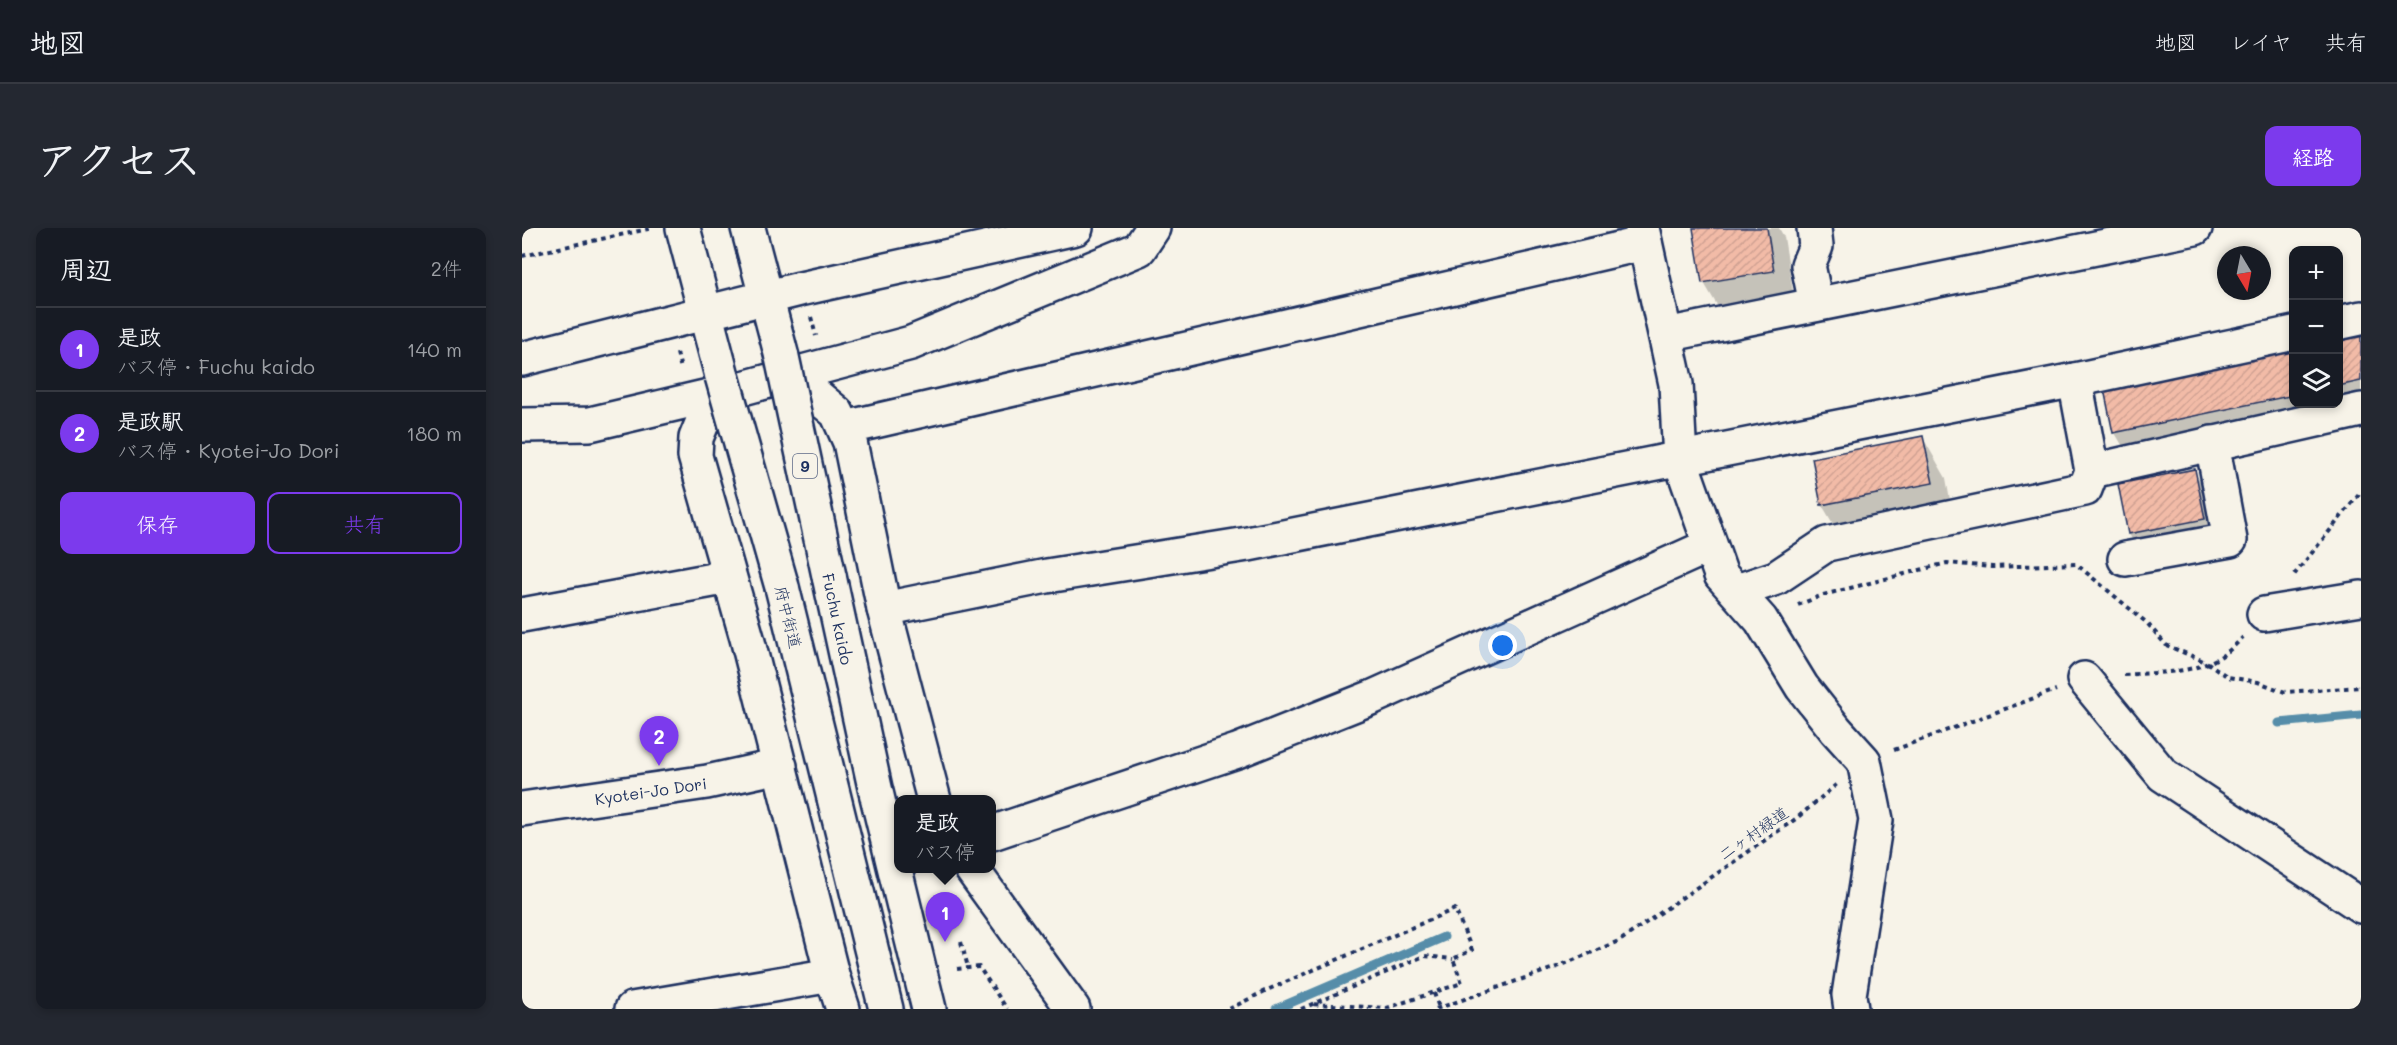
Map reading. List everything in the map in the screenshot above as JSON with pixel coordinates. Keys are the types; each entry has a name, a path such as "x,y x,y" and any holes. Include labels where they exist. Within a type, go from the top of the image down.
{"street":[{"name":"府中街道","path":"683,228 782,587 886,1009"},
{"path":"522,359 766,297 1077,228"},
{"path":"522,425 590,424 639,412 781,367 868,354 911,343 1140,249 1153,228"},
{"path":"1814,228 1816,246 1808,266 1816,304"},
{"path":"1666,335 1816,304 2075,240 2195,228"},
{"path":"836,415 1644,236 1676,384 1680,459 1721,575 1761,620 1803,687 1836,730 1864,760 1876,820 1849,995 1851,1009"},
{"name":"Fuchu kaido","path":"751,239 894,866"},
{"path":"2343,322 2361,318"},
{"path":"884,609 1047,576 1248,544 2075,381 2289,334"},
{"path":"868,354 838,378 836,415 858,478 884,609 933,795"},
{"path":"781,367 836,415"},
{"path":"1737,591 1776,578 1827,544 2085,489 2092,471 2075,381"},
{"path":"727,383 703,421 696,438 695,456 780,766 832,975 843,1009"},
{"path":"2092,471 2361,411"},
{"path":"639,412 676,434 695,456"},
{"path":"2125,559 2230,540 2212,443"},
{"path":"996,832 1237,752 1372,697 1710,546"},
{"path":"522,615 729,577"},
{"path":"2264,614 2361,598"},
{"path":"2084,679 2163,775 2361,906"},
{"name":"Kyotei-Jo Dori","path":"522,809 707,782 780,766"},
{"name":"Fuchu kaido","path":"896,873 929,1009"},
{"path":"975,873 1073,1009"},
{"path":"632,1009 832,975"}],"path":[{"path":"522,256 654,228"},
{"path":"2294,576 2361,492"},
{"path":"1761,620 1823,595 1947,563 1992,567 2076,564 2147,623 2166,645 2208,663 2228,676 2258,682 2285,692 2361,687"},
{"name":"二ヶ村緑道","path":"1438,1009 1557,967 1622,940 1797,818 1864,760 1989,716 2084,679 2192,670 2224,655 2264,614"},
{"path":"1229,1009 1267,990 1455,909 1472,950 1453,958 1424,956 1301,1009"},
{"path":"961,942 968,967"},
{"path":"1311,1004 1387,1008 1434,993 1462,983 1453,958"},
{"path":"957,969 979,967 1007,1009"},
{"path":"1434,993 1438,1009"}],"building":[{"path":"1693,228 1767,228 1774,271 1702,283"},
{"path":"2361,336 2361,381 2343,385 2343,354 2343,339"},
{"path":"2289,351 2289,396 2113,433 2104,389"},
{"path":"1923,436 1933,483 1821,505 1812,458"},
{"path":"2195,469 2205,519 2128,534 2118,484"}],"waterway":[{"path":"2279,723 2361,715"},
{"path":"1276,1009 1444,937"}],"place":[{"name":"是政駅","path":"659,766"},
{"name":"是政","path":"945,942"}]}
